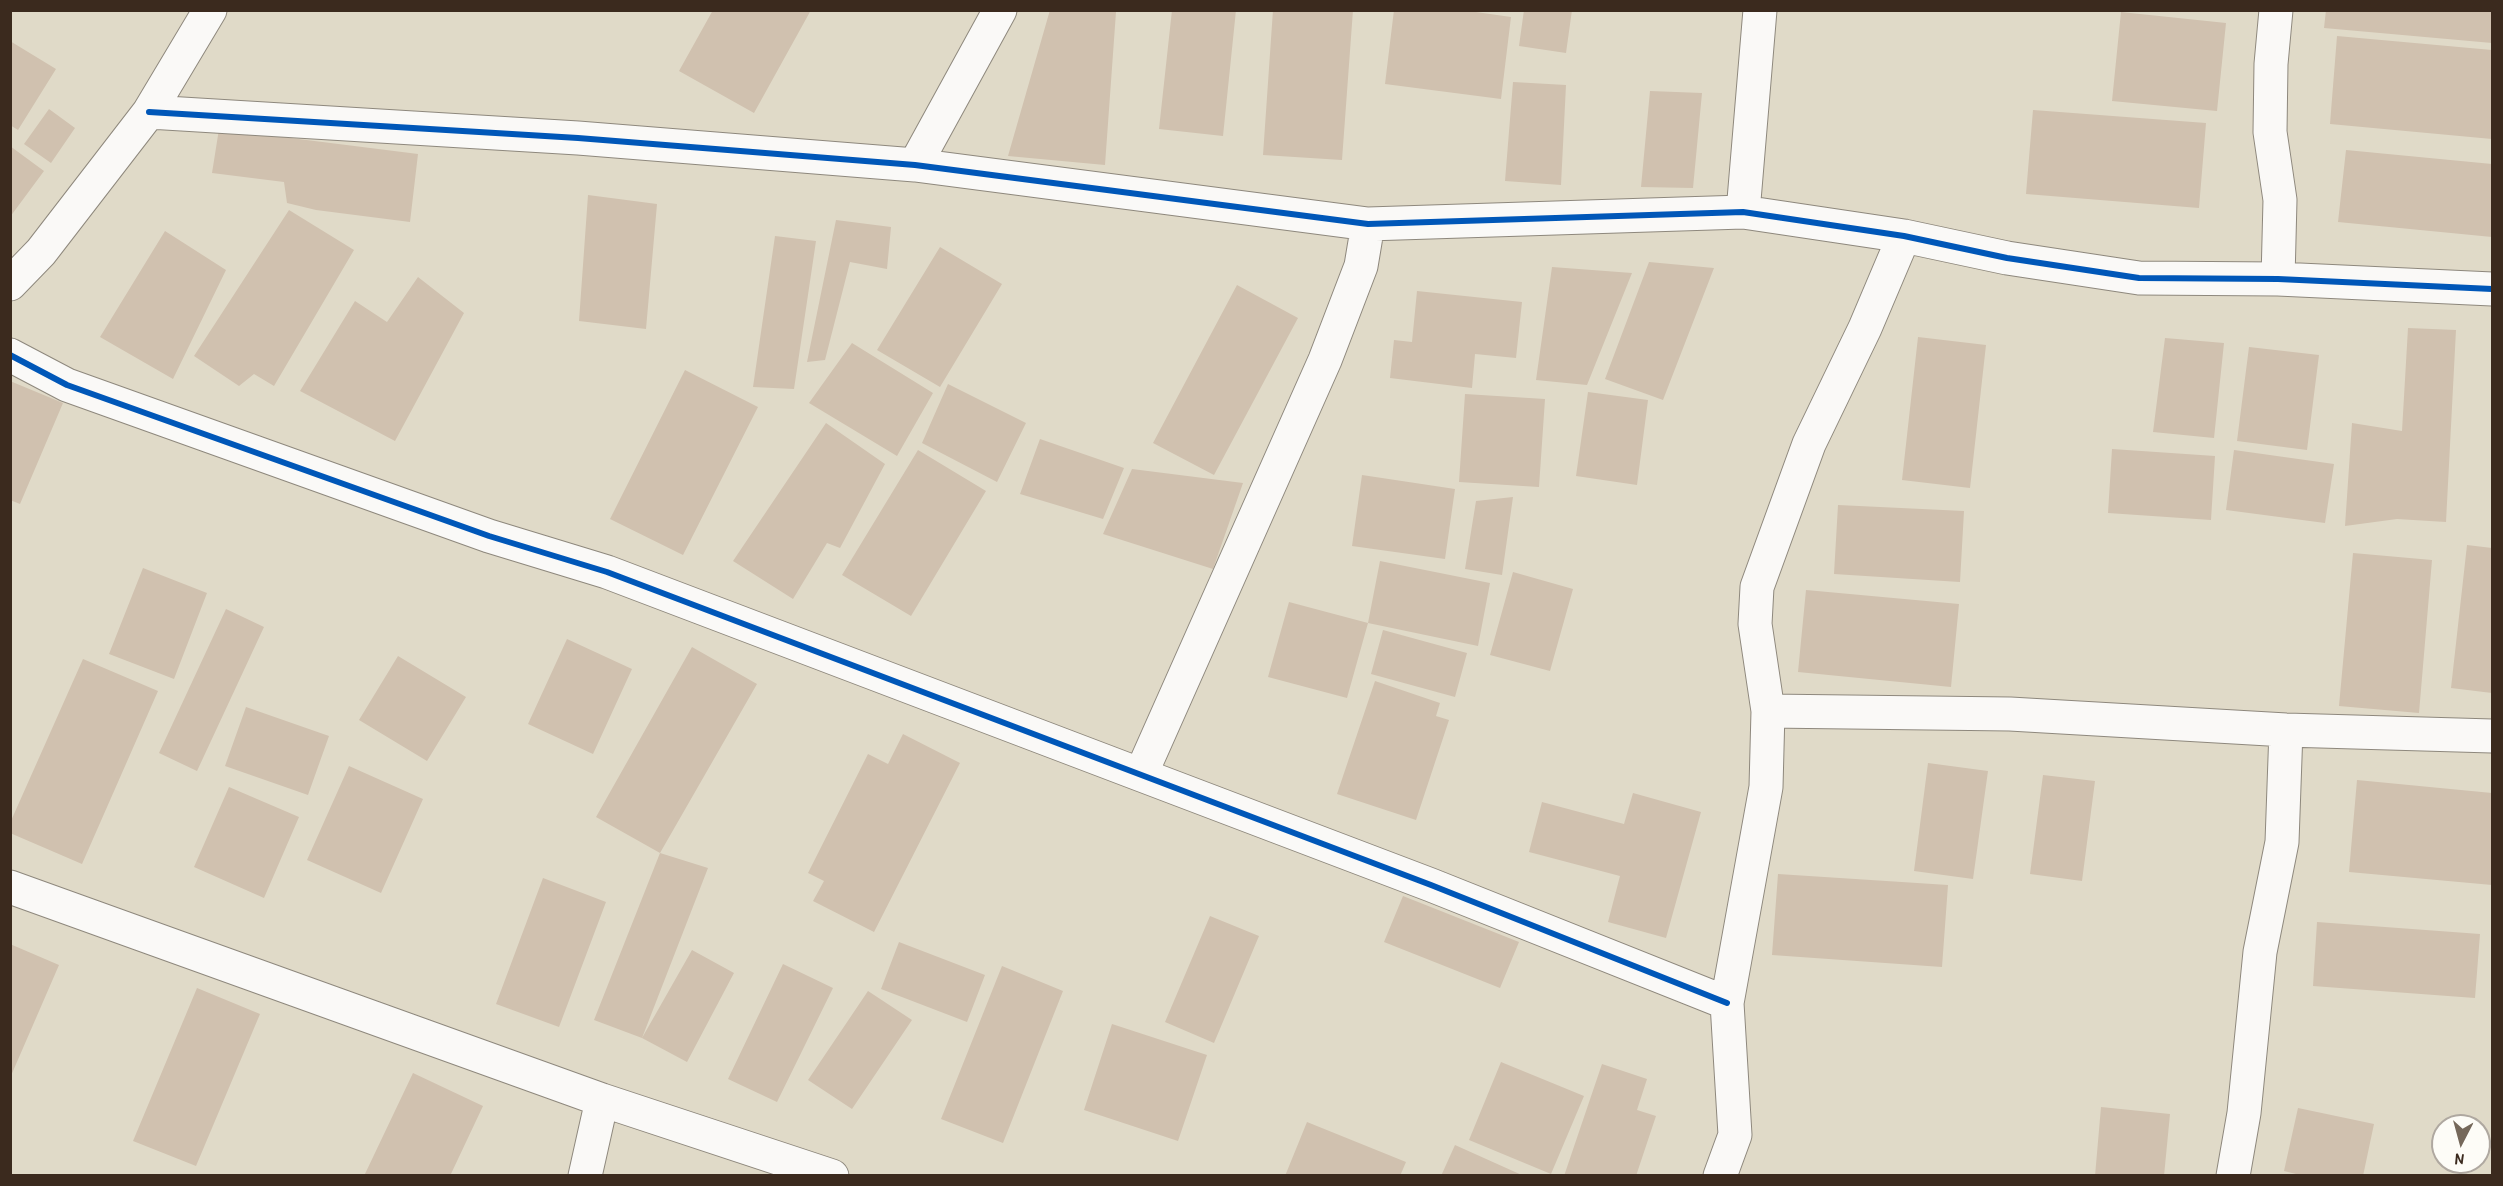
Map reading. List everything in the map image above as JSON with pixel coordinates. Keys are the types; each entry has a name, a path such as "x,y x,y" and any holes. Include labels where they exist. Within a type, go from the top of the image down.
{"street":[{"path":"10,284 41,252 148,112 210,10"},
{"path":"915,165 1000,10"},
{"path":"1743,212 1760,10"},
{"path":"2276,10 2271,64 2270,132 2280,200 2278,279"},
{"path":"148,112 567,137 915,165 1368,224 1743,212 1904,236 2007,258 2139,278 2278,279 2493,289"},
{"path":"1141,774 1325,360 1362,266 1368,224"},
{"path":"1720,1176 1735,1135 1728,1003 1766,787 1768,711 1755,624 1757,587 1809,444 1865,328 1904,236"},
{"path":"10,355 67,385 489,536 607,572 1431,885 1728,1003"},
{"path":"1768,711 2010,714 2286,730 2493,736"},
{"path":"2233,1176 2244,1113 2260,952 2282,842 2286,730"},
{"path":"10,887 602,1100 832,1176"},
{"path":"585,1176 602,1100"}],"building":[{"path":"713,10 811,10 754,113 679,71"},
{"path":"1050,10 1116,12 1105,165 1008,156"},
{"path":"1172,10 1236,10 1223,136 1159,129"},
{"path":"1273,10 1353,10 1342,160 1263,155"},
{"path":"1394,10 1462,10 1511,17 1501,99 1385,84"},
{"path":"1524,10 1572,10 1566,53 1519,46"},
{"path":"2326,10 2492,10 2492,43 2324,28"},
{"path":"2121,12 2226,23 2217,111 2112,101"},
{"path":"2337,36 2492,50 2492,139 2330,124"},
{"path":"10,41 56,69 18,130 10,125"},
{"path":"1513,82 1566,85 1561,185 1505,181"},
{"path":"1650,91 1702,93 1693,188 1641,187"},
{"path":"49,109 75,128 51,163 24,144"},
{"path":"2033,110 2206,123 2199,208 2026,194"},
{"path":"219,129 418,154 410,222 316,210 287,203 284,182 212,173"},
{"path":"10,146 44,171 10,217"},
{"path":"2346,150 2492,164 2492,237 2338,222"},
{"path":"588,195 657,204 646,329 579,321"},
{"path":"289,210 354,250 274,386 254,374 239,386 194,356"},
{"path":"836,220 891,227 887,269 850,262 825,360 807,362"},
{"path":"165,231 226,270 173,379 100,337"},
{"path":"775,236 816,241 794,389 753,387"},
{"path":"940,247 1002,284 940,387 877,350"},
{"path":"1649,262 1714,268 1663,400 1605,379"},
{"path":"1552,267 1632,273 1587,385 1536,380"},
{"path":"418,277 464,313 395,441 300,391 355,301 387,322"},
{"path":"1237,285 1298,318 1214,475 1153,443"},
{"path":"1417,291 1522,302 1516,358 1475,354 1472,388 1390,378 1394,340 1412,342"},
{"path":"2408,328 2456,330 2446,522 2397,519 2345,526 2352,423 2402,431"},
{"path":"1918,337 1986,345 1970,488 1902,480"},
{"path":"2165,338 2224,343 2214,438 2153,432"},
{"path":"852,343 933,393 897,456 809,403"},
{"path":"2249,347 2319,355 2307,450 2237,441"},
{"path":"685,370 758,407 683,555 610,519"},
{"path":"10,381 63,403 20,504 10,500"},
{"path":"948,384 1026,423 997,482 922,443"},
{"path":"1588,392 1648,400 1637,485 1576,476"},
{"path":"1465,394 1545,399 1539,487 1459,482"},
{"path":"826,423 885,464 840,548 827,543 793,599 733,561"},
{"path":"1040,439 1124,468 1103,519 1020,494"},
{"path":"2112,449 2215,456 2211,520 2108,513"},
{"path":"918,450 986,491 911,616 842,575"},
{"path":"2234,450 2334,464 2325,523 2226,510"},
{"path":"1132,469 1243,483 1213,569 1103,534"},
{"path":"1362,475 1455,489 1445,559 1352,546"},
{"path":"1513,497 1502,575 1465,569 1476,501"},
{"path":"1838,505 1964,511 1960,582 1834,574"},
{"path":"2467,545 2492,548 2492,693 2451,688"},
{"path":"2353,553 2432,560 2419,713 2339,706"},
{"path":"1380,561 1490,583 1478,646 1368,623"},
{"path":"143,568 207,593 174,679 109,654"},
{"path":"1513,572 1573,589 1550,671 1490,655"},
{"path":"1806,590 1959,604 1951,687 1798,672"},
{"path":"1289,602 1368,623 1347,698 1268,677"},
{"path":"226,609 264,627 197,771 159,753"},
{"path":"1383,630 1467,653 1455,697 1371,674"},
{"path":"567,639 632,669 593,754 528,724"},
{"path":"692,647 757,684 660,853 596,817"},
{"path":"398,656 466,697 427,761 359,720"},
{"path":"83,659 158,691 82,864 10,833 10,823"},
{"path":"1375,681 1440,703 1436,716 1449,720 1416,820 1337,794"},
{"path":"246,707 329,736 308,795 225,766"},
{"path":"903,734 960,763 874,932 813,901 824,881 808,873 868,754 888,764"},
{"path":"1928,763 1988,771 1973,879 1914,871"},
{"path":"349,766 423,799 381,893 307,860"},
{"path":"2043,775 2095,781 2082,881 2030,874"},
{"path":"2357,780 2492,793 2492,885 2349,872"},
{"path":"229,787 299,817 264,898 194,867"},
{"path":"1633,793 1701,812 1666,938 1608,922 1620,876 1529,852 1542,802 1624,824"},
{"path":"660,853 708,868 642,1038 594,1020"},
{"path":"1778,874 1948,885 1942,967 1772,955"},
{"path":"543,878 606,902 559,1027 496,1004"},
{"path":"1403,896 1519,942 1500,988 1384,942"},
{"path":"1210,916 1259,936 1214,1043 1165,1022"},
{"path":"2317,922 2480,934 2475,998 2313,986"},
{"path":"899,942 985,975 967,1022 881,989"},
{"path":"10,944 59,965 10,1078"},
{"path":"692,950 734,973 687,1062 642,1038"},
{"path":"783,964 833,988 777,1102 728,1079"},
{"path":"1002,966 1063,991 1003,1143 941,1119"},
{"path":"197,988 260,1014 196,1166 133,1141"},
{"path":"868,991 912,1020 852,1109 808,1080"},
{"path":"1112,1024 1207,1055 1178,1141 1084,1110"},
{"path":"1501,1062 1584,1096 1551,1174 1469,1140"},
{"path":"1602,1064 1647,1079 1637,1110 1656,1116 1636,1176 1564,1176"},
{"path":"413,1073 483,1106 450,1176 364,1176"},
{"path":"2101,1107 2170,1114 2164,1176 2095,1176"},
{"path":"2298,1108 2374,1124 2363,1176 2304,1176 2284,1171"},
{"path":"1307,1122 1406,1162 1400,1176 1285,1176"},
{"path":"1455,1145 1524,1176 1441,1176"}],"cycle path":[{"path":"149,112 578,138 915,165 1368,224 1743,212 1904,236 2007,258 2139,278 2278,279 2492,289"},
{"path":"10,355 67,385 489,536 607,572 1431,885 1727,1003"}]}
